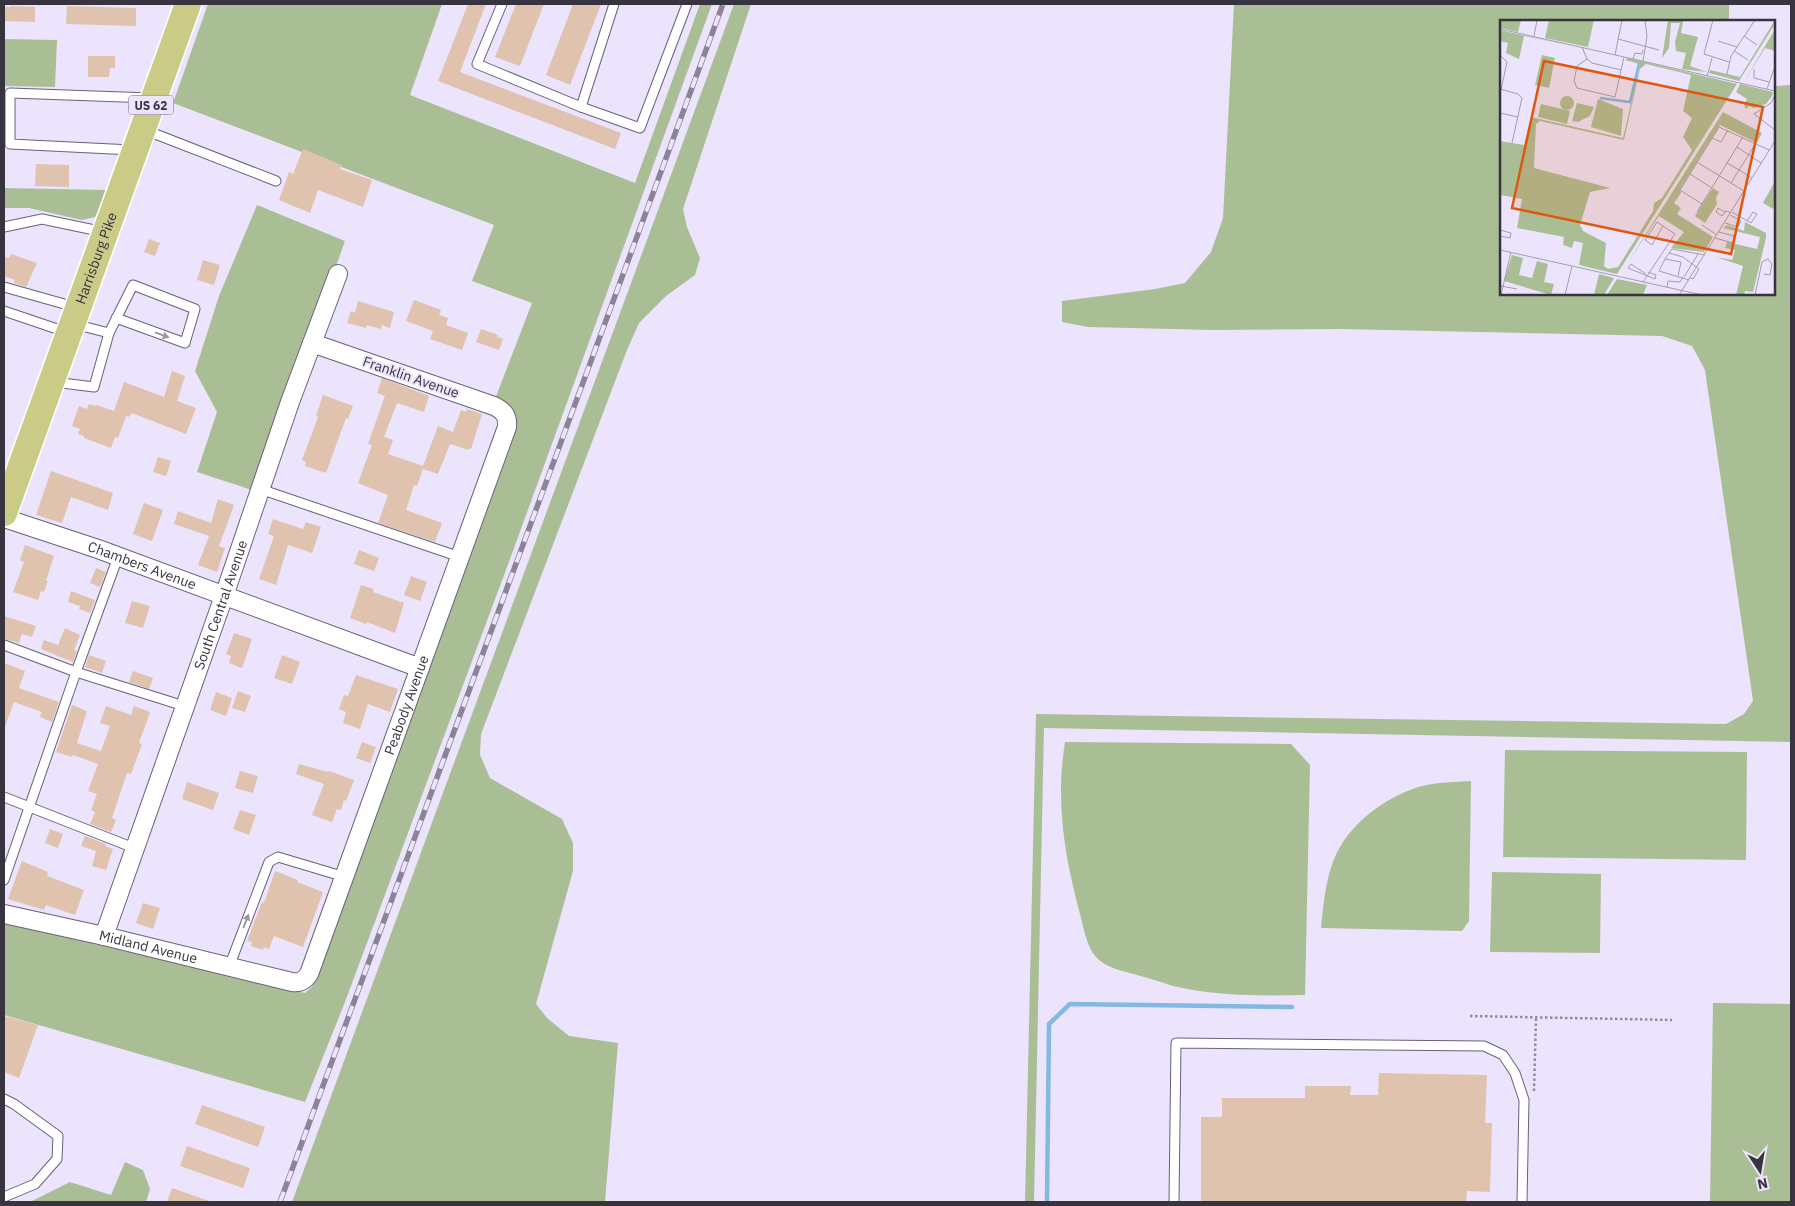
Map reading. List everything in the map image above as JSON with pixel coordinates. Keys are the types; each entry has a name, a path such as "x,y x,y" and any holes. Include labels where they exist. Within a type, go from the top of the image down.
{"main road":[{"name":"Harrisburg Pike","path":"4,513 188,4"}],"street":[{"name":"South Central Avenue","path":"104,936 260,489 338,274"},
{"name":"Franklin Avenue","path":"312,343 494,406 506,416"},
{"name":"Peabody Avenue","path":"292,982 299,983 305,980 309,974 507,427 506,416"},
{"name":"Chambers Avenue","path":"4,518 118,557 420,668"},
{"name":"Midland Avenue","path":"4,914 104,936 292,982"}],"lane":[{"path":"502,4 477,64 581,107 640,128 687,4"},
{"path":"581,107 614,4"},
{"path":"154,98 10,93 10,144 139,139 276,181"},
{"path":"4,227 42,219 105,233"},
{"path":"51,382 94,387 109,334 116,318 133,285 195,309 185,343 116,318"},
{"path":"4,287 73,322 109,334"},
{"path":"4,311 73,322"},
{"path":"260,489 460,557"},
{"path":"4,880 118,557"},
{"path":"4,645 76,672 184,706"},
{"path":"4,797 134,848"},
{"path":"229,967 269,862 278,857 345,877"},
{"path":"1174,1202 1176,1043 1484,1046 1503,1055 1515,1074 1524,1100 1522,1202"},
{"path":"4,1100 14,1104 58,1136 57,1159 35,1184 4,1197"}],"path":[{"path":"1470,1016 1672,1020"}],"green space":[{"path":"208,4 442,4 410,95 635,183 700,4 712,4 513,551 345,1002 305,1102 4,1015 4,923 305,993 312,987 510,437 495,399 532,303 472,281 494,225 173,103"},
{"path":"734,4 751,4 683,209 687,227 700,258 695,275 666,296 639,323 627,350 481,734 480,755 490,778 562,819 573,843 573,871 536,1004 547,1018 569,1036 618,1043 605,1202 292,1202"},
{"path":"1234,4 1729,4 1729,20 1500,20 1500,295 1775,295 1775,86 1791,85 1791,742 1044,728 1034,1202 1025,1202 1036,714 1726,724 1744,714 1753,701 1705,370 1692,346 1662,336 1340,329 1214,330 1088,327 1062,322 1062,301 1155,289 1185,283 1211,252 1223,218"},
{"path":"4,39 57,40 55,87 4,86"},
{"path":"4,188 106,190 95,217 82,220 29,208 4,208"},
{"path":"257,205 345,241 255,491 197,472 217,412 195,371 219,296"},
{"path":"1065,742 1291,744 1310,765 1305,995 1238,995 1205,992 1173,986 1115,969 1096,957 1090,948 1085,933 1066,852 1061,809 1062,765"},
{"path":"1505,750 1747,752 1746,860 1503,857"},
{"path":"1471,781 1469,921 1462,931 1321,928 1326,886 1335,856 1355,826 1375,809 1410,790 1446,782"},
{"path":"1492,872 1601,874 1600,953 1490,952"},
{"path":"1713,1003 1791,1004 1791,1202 1710,1202"},
{"path":"125,1162 143,1170 150,1189 146,1202 30,1202 70,1182 111,1195"}],"building":[{"path":"468,4 486,4 460,72 621,133 615,149 438,81"},
{"path":"516,4 544,4 520,66 495,57"},
{"path":"573,4 601,4 570,85 546,75"},
{"path":"67,6 136,8 136,26 66,24"},
{"path":"4,7 35,7 35,22 4,21"},
{"path":"88,56 115,56 115,68 110,68 109,77 88,77"},
{"path":"303,149 342,165 340,169 372,180 363,207 318,190 310,213 279,200 289,172 293,174"},
{"path":"36,164 69,165 69,187 35,186"},
{"path":"149,239 160,243 155,256 144,252"},
{"path":"11,254 37,263 26,287 14,283 15,280 4,276 4,257 9,258"},
{"path":"203,260 220,265 214,285 197,280"},
{"path":"414,300 441,310 439,315 448,318 446,325 468,333 462,350 430,339 433,331 406,321"},
{"path":"358,301 394,312 390,328 382,325 381,329 367,325 366,328 347,323 351,311 355,313"},
{"path":"481,329 498,335 497,337 503,339 499,350 476,342"},
{"path":"172,371 185,376 177,401 196,408 186,434 132,413 129,417 126,416 118,438 115,437 111,448 84,438 84,436 78,434 80,429 72,426 79,406 87,409 89,404 96,405 114,411 124,382 164,397"},
{"path":"382,378 429,396 424,412 397,403 384,437 393,440 388,454 423,466 438,426 453,432 461,410 466,412 467,409 482,414 471,449 450,444 438,474 423,469 417,486 414,485 406,510 442,523 435,542 378,523 388,495 358,483 372,445 368,444 385,396 377,393"},
{"path":"323,395 353,406 348,419 346,418 326,473 305,466 306,462 302,460 318,417 316,416"},
{"path":"158,457 171,461 166,476 153,472"},
{"path":"51,471 113,493 108,510 71,497 62,523 36,515"},
{"path":"218,499 234,505 219,546 225,548 217,572 198,565 209,536 174,524 178,511 211,523"},
{"path":"144,503 163,510 152,541 133,534"},
{"path":"273,519 303,529 306,522 321,527 312,553 288,545 276,585 259,579 274,536 268,534"},
{"path":"25,545 54,556 44,592 41,591 38,600 13,592 24,562 20,560"},
{"path":"359,550 379,558 374,571 354,564"},
{"path":"96,568 106,572 100,587 90,583"},
{"path":"411,576 427,582 420,601 404,595"},
{"path":"361,585 374,589 373,592 404,603 395,633 367,622 366,624 350,618"},
{"path":"71,591 95,600 90,613 79,609 80,606 68,602"},
{"path":"132,601 150,606 143,628 125,623"},
{"path":"4,616 36,626 32,637 22,634 19,643 4,639"},
{"path":"65,628 80,635 74,650 77,651 73,662 41,649 44,640 58,645"},
{"path":"234,633 252,639 242,668 229,663 231,656 226,654"},
{"path":"89,655 106,661 102,673 85,667"},
{"path":"282,655 300,662 292,684 274,678"},
{"path":"4,663 25,671 19,688 59,702 52,722 40,717 42,712 14,702 4,727"},
{"path":"133,671 153,678 149,689 129,682"},
{"path":"356,675 398,689 390,712 368,704 360,729 343,723 346,712 339,709 344,695 348,696"},
{"path":"238,691 251,696 245,712 232,708"},
{"path":"216,692 232,698 226,716 210,710"},
{"path":"72,705 87,711 77,743 101,751 110,726 100,723 106,706 131,715 134,706 150,712 139,743 142,744 131,774 127,773 112,818 116,820 111,832 90,824 95,812 91,810 97,794 88,791 98,764 73,755 72,757 56,752"},
{"path":"362,742 376,747 370,763 356,758"},
{"path":"299,764 329,771 354,780 346,801 344,800 341,810 337,809 332,822 312,815 324,784 296,774"},
{"path":"240,771 258,776 253,793 235,788"},
{"path":"187,782 219,793 213,810 182,799"},
{"path":"240,810 256,815 249,835 233,829"},
{"path":"50,829 63,834 58,848 45,843"},
{"path":"85,836 106,844 105,846 113,849 106,870 92,866 96,851 81,846"},
{"path":"22,861 48,872 47,876 84,890 75,915 46,905 44,910 8,899"},
{"path":"275,871 323,892 303,947 274,936 269,949 264,947 263,950 251,946 252,942 247,941 262,902 264,903"},
{"path":"143,903 160,908 153,929 136,923"},
{"path":"4,1016 38,1025 19,1078 4,1072"},
{"path":"1379,1073 1487,1075 1485,1123 1492,1123 1490,1192 1467,1191 1466,1202 1201,1202 1201,1117 1222,1117 1222,1098 1305,1098 1305,1086 1351,1086 1350,1095 1378,1095"},
{"path":"202,1105 265,1127 258,1147 195,1124"},
{"path":"187,1146 250,1168 243,1188 180,1166"},
{"path":"172,1188 209,1201 167,1202"}],"waterway":[{"path":"1047,1202 1049,1024 1070,1004 1292,1007"}],"railway":[{"path":"280,1202 723,4"}]}
